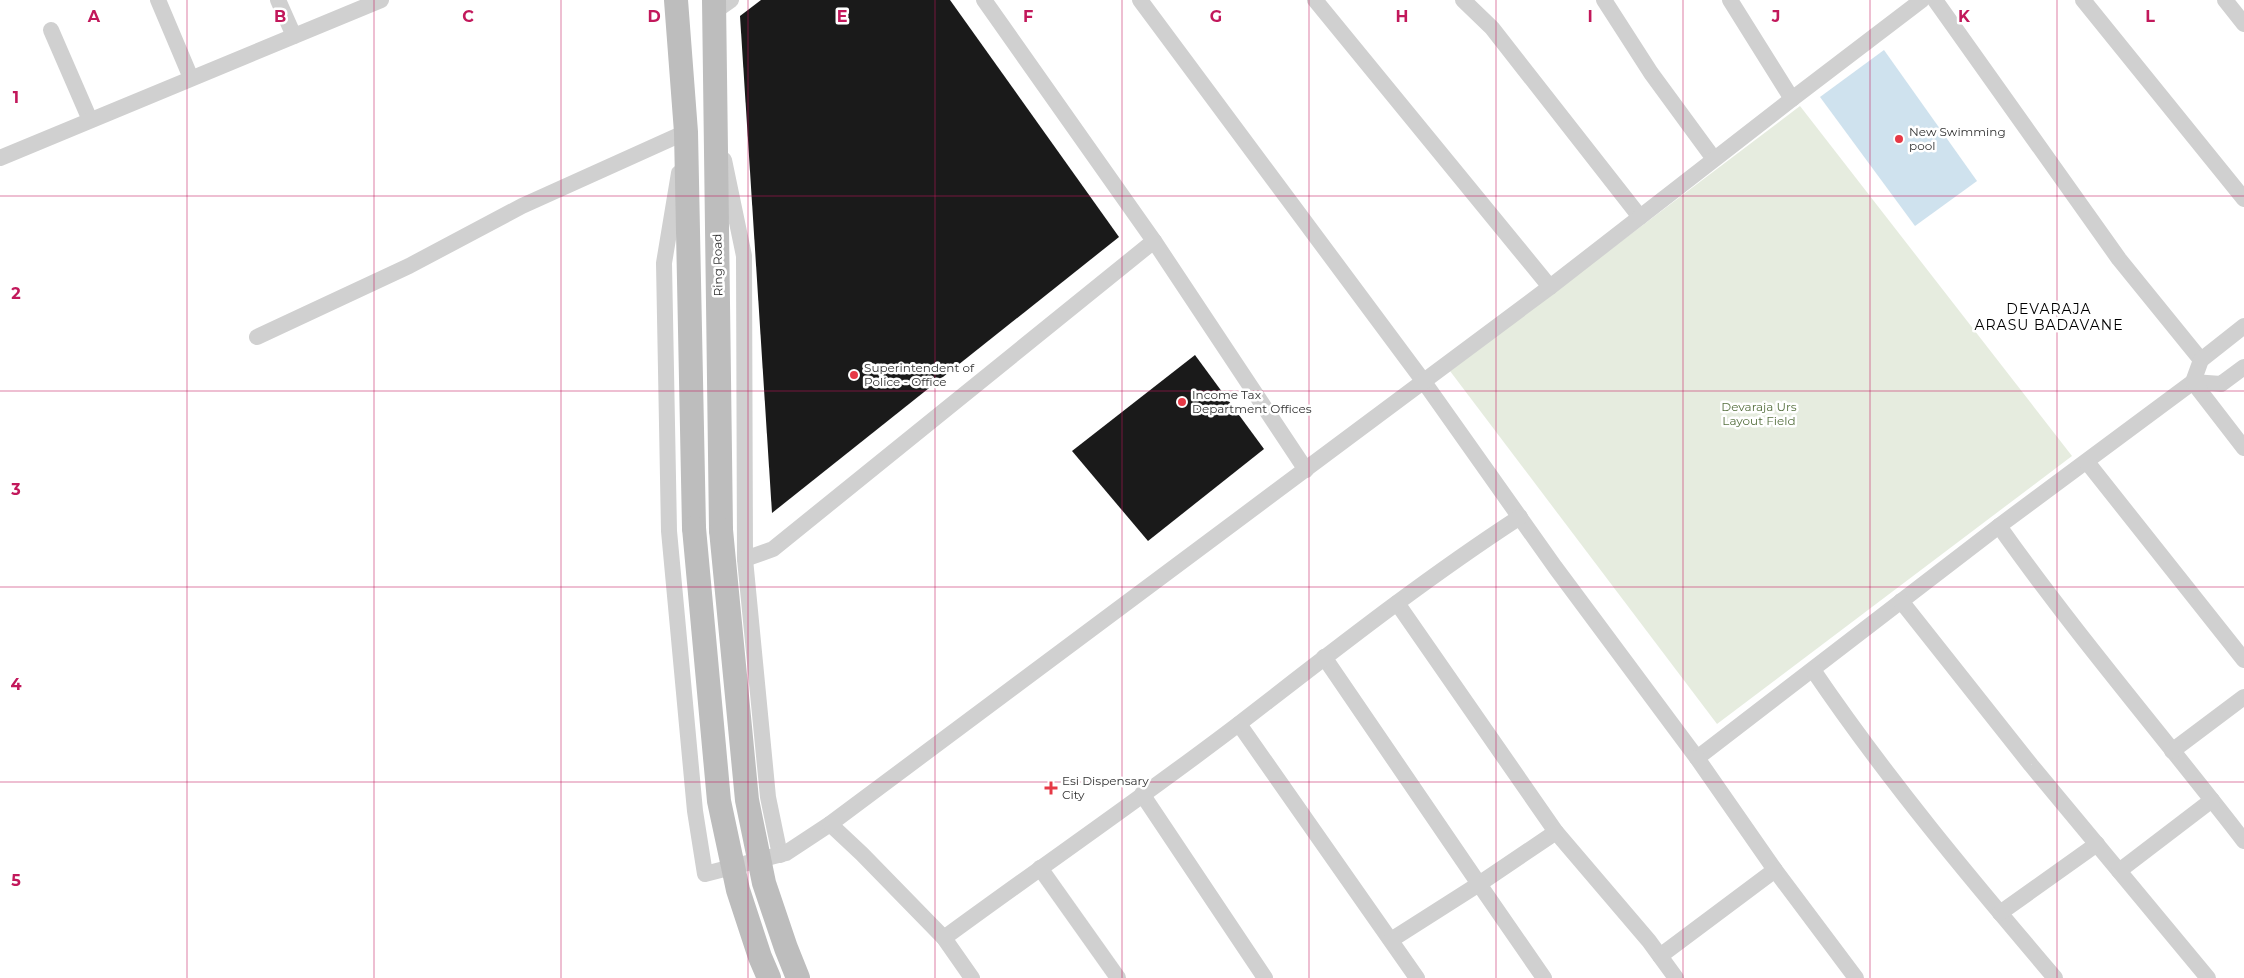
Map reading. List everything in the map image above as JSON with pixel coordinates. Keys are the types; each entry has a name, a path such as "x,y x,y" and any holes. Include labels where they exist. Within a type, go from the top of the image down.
{"main road":[{"path":"676,0 686,132 694,528 719,801 738,890 760,957 769,978"},
{"name":"Ring Road","path":"719,4 716,121 722,530 747,800 764,883 798,978"}],"street":[{"path":"158,0 192,78"},
{"path":"278,0 294,36"},
{"path":"0,158 380,0"},
{"path":"984,0 1154,241 1306,470"},
{"path":"1140,0 1424,382 1520,517 1697,758 1775,870 1856,978"},
{"path":"1315,0 1550,287"},
{"path":"1463,0 1492,28 1640,217"},
{"path":"1604,0 1651,73 1714,159"},
{"path":"1730,0 1792,99"},
{"path":"686,132 664,263 669,531 694,811 705,874 786,853 830,824 1550,287 1922,0"},
{"path":"1935,0 2119,259 2202,360"},
{"path":"2083,0 2244,199"},
{"path":"2225,0 2244,24"},
{"path":"51,30 90,120"},
{"path":"716,121 744,256 745,558 768,797 780,854"},
{"path":"256,337 408,266 522,206 686,132"},
{"path":"745,558 773,549 1154,241"},
{"path":"1697,758 1900,601 2193,382 2202,360 2244,326"},
{"path":"2193,382 2221,384 2244,367"},
{"path":"2193,382 2244,448"},
{"path":"2087,462 2244,660"},
{"path":"944,938 1239,724 1324,657 1472,548 1520,517"},
{"path":"1999,526 2031,571 2244,841"},
{"path":"1900,601 2096,844 2208,978"},
{"path":"1397,603 1556,832 1660,956 1676,978"},
{"path":"1324,657 1544,978"},
{"path":"1813,670 1858,736 1953,859 2055,978"},
{"path":"2172,751 2244,697"},
{"path":"1239,724 1417,978"},
{"path":"1142,794 1265,978"},
{"path":"2119,871 2212,800"},
{"path":"830,824 944,938 972,978"},
{"path":"1391,940 1556,832"},
{"path":"2000,913 2096,844"},
{"path":"1040,868 1118,978"},
{"path":"1660,956 1775,870"}],"green space":[{"name":"Devaraja Urs Layout Field","path":"1800,106 2072,456 1717,724 1450,371"}],"water":[{"name":"New Swimming pool","path":"1884,50 1977,181 1915,226 1820,97"}],"building":[{"name":"Superintendent of Police - Office","path":"761,0 950,0 1119,237 772,513 740,16"},
{"name":"Income Tax Department Offices","path":"1195,355 1264,449 1148,541 1072,451"}],"place":[{"name":"New Swimming pool","path":"1899,139"},
{"name":"Superintendent of Police - Office","path":"854,375"},
{"name":"Income Tax Department Offices","path":"1182,402"},
{"name":"Esi Dispensary City","path":"1051,788"}],"district":[{"name":"DEVARAJA ARASU BADAVANE","path":"2049,318"}]}
